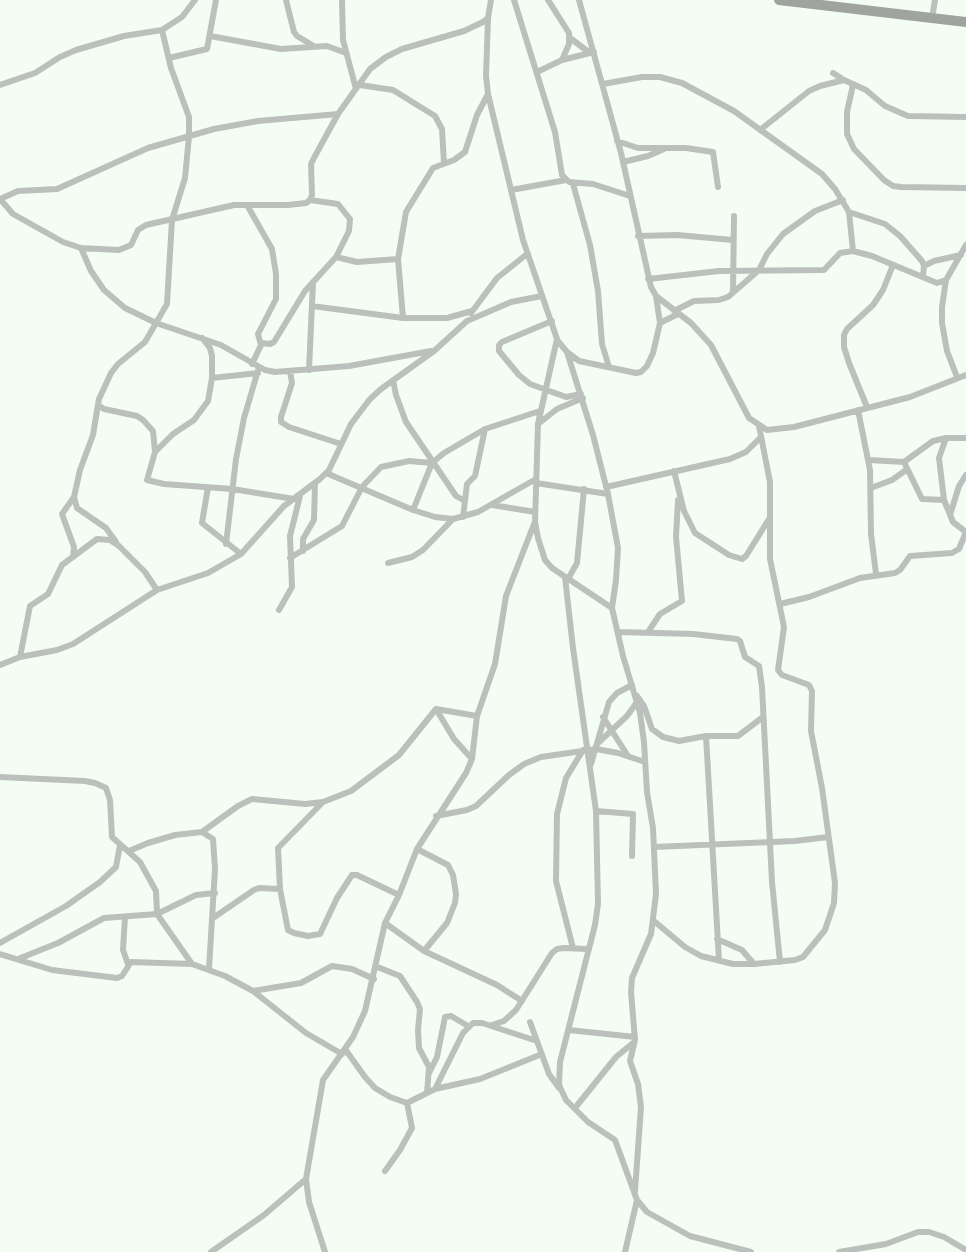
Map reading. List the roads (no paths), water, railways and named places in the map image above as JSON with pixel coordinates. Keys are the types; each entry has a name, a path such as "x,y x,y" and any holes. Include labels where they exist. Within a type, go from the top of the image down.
{"street":[{"path":"0,85 35,73 76,50 124,36 162,30 182,18 195,0"},
{"path":"169,58 204,51 209,46 216,0"},
{"path":"286,0 290,22 297,36 314,46"},
{"path":"342,0 343,40 358,87"},
{"path":"491,0 486,76 488,94 527,254 557,339 567,352 579,361 636,373 645,370 653,353 660,323 656,296 648,279 623,162 579,0"},
{"path":"514,0 555,132 565,180"},
{"path":"548,0 570,38 592,52"},
{"path":"779,0 966,22"},
{"path":"840,0 849,8"},
{"path":"932,18 935,0"},
{"path":"310,201 312,164 338,114 378,62 402,48 464,31 488,19"},
{"path":"74,557 73,543 62,514 74,497 93,435 98,405 111,373 145,342 167,304 172,220 185,178 189,117 162,30"},
{"path":"210,36 281,48 327,46 346,53"},
{"path":"562,60 570,38"},
{"path":"537,72 562,60 592,52"},
{"path":"833,72 866,90 885,106 908,116 966,117"},
{"path":"603,84 651,77 682,83 734,111 822,174 849,212 853,251"},
{"path":"760,130 809,92 820,86 844,80"},
{"path":"853,85 847,112 847,134 854,149 884,180 893,186 901,187 966,188"},
{"path":"358,87 393,90 435,117 442,128 444,163"},
{"path":"403,318 398,258 409,206 433,168 461,157 466,152 477,115 488,94"},
{"path":"13,215 0,199 18,191 57,189 148,148 257,121 338,114"},
{"path":"617,141 638,148 686,148 713,152 718,187"},
{"path":"623,162 648,156 665,148"},
{"path":"511,190 565,180 573,184 593,184 630,196"},
{"path":"573,184 590,245 598,291 602,344 609,367"},
{"path":"660,323 694,302 719,300 733,292 759,270 773,245 797,222 815,211 843,201"},
{"path":"0,206 48,235 81,248 122,250 131,245 142,227 219,207 335,202 348,214 349,231 336,257 298,302 274,342 261,343"},
{"path":"226,544 239,439 261,343 258,334 276,299 276,265 270,244 247,205"},
{"path":"849,212 871,218 892,229 911,247 924,266 923,277"},
{"path":"733,292 734,216"},
{"path":"638,236 677,235 733,240"},
{"path":"957,377 947,351 942,307 946,280 966,245"},
{"path":"81,248 91,271 104,290 125,308 156,323 221,345 257,368 275,372 309,370 434,351"},
{"path":"648,279 733,271 824,270 840,253 853,251 933,282 946,280"},
{"path":"467,321 497,278 527,254"},
{"path":"924,266 961,255"},
{"path":"336,257 357,262 398,258"},
{"path":"867,407 849,363 844,347 844,335 846,329 873,305 883,290 893,265"},
{"path":"309,370 313,282"},
{"path":"0,666 20,657 73,644 156,590 208,573 241,554 252,545 284,506 326,473 351,424 370,399 434,351 467,321 511,303 542,296"},
{"path":"656,296 703,334 743,410 760,426 774,431 910,397 966,375"},
{"path":"312,306 403,318 447,318 472,311"},
{"path":"552,321 502,342 498,348 519,375 544,390 566,397 582,396"},
{"path":"155,452 203,410 208,401 212,378 210,348 200,336"},
{"path":"325,1252 309,1202 306,1179 323,1080 344,1051 362,1018 374,979 385,923 417,849 466,773 472,759 477,716 495,664 506,596 535,522 538,424 557,339"},
{"path":"567,352 582,396 607,490 618,556 612,608 645,743 654,847 652,934 632,978 634,1040 630,1061 638,1084 641,1107 635,1191"},
{"path":"212,378 257,368"},
{"path":"290,371 292,383 281,417 284,425 341,444"},
{"path":"393,380 406,422 456,496 465,501"},
{"path":"538,424 557,409 582,396"},
{"path":"98,405 104,410 143,420 153,431 155,452 147,481 297,497"},
{"path":"858,410 869,460 871,534 876,574"},
{"path":"414,510 433,462 453,446 485,429 540,411"},
{"path":"654,921 692,951 719,960 733,964 780,962 803,957 825,930 835,893 822,788 811,732 812,691 808,685 782,675 778,670 784,638 770,559 770,482 760,426"},
{"path":"463,517 467,484 475,476 485,429"},
{"path":"326,473 414,510 453,519 491,505 536,481 607,490 730,459 746,452 761,437"},
{"path":"780,604 809,597 847,582 901,570 907,559 914,555 952,553 960,550 966,532 950,517 944,500 939,458 946,438"},
{"path":"869,460 904,462 933,441 966,438"},
{"path":"290,558 342,526 362,488 376,470 388,464 409,461 433,462"},
{"path":"904,462 922,499 944,500"},
{"path":"871,488 892,480 906,470"},
{"path":"648,632 660,614 682,601 676,537 678,494 674,471"},
{"path":"950,517 959,486 966,475"},
{"path":"303,551 303,539 314,520 315,483"},
{"path":"208,487 202,523 241,554"},
{"path":"584,489 577,563 567,578 585,750 590,765 596,811 598,904 558,1073 566,1100 588,1122 615,1140 635,1191 637,1200 625,1252"},
{"path":"678,494 695,533 737,559 746,556 770,517"},
{"path":"74,497 76,508 106,528 119,546 145,572 156,590"},
{"path":"279,610 292,587 290,558 297,497"},
{"path":"491,505 536,512"},
{"path":"388,563 412,557 423,550 453,519"},
{"path":"535,522 545,560 612,608"},
{"path":"20,657 30,606 48,594 59,569 97,539 110,540 119,546"},
{"path":"618,632 695,634 740,641 743,654 761,671 780,962"},
{"path":"590,765 603,717 612,697 632,685"},
{"path":"636,698 644,706 655,732 679,741 706,736 738,736 763,717"},
{"path":"436,816 476,806 524,764 541,757 597,746 612,731 636,698"},
{"path":"436,709 477,716"},
{"path":"436,709 454,739 472,759"},
{"path":"129,851 162,838 202,832 252,799 305,804 323,802 351,791 387,765 409,744 436,709"},
{"path":"603,717 628,756"},
{"path":"706,736 719,960"},
{"path":"597,746 645,762"},
{"path":"573,948 556,881 557,814 566,778 585,750"},
{"path":"0,777 101,784 108,791 111,832 120,845 140,862 153,883 156,914 192,964"},
{"path":"323,802 278,848 280,889 288,930 315,936 322,930 337,898 352,876 357,875 399,895"},
{"path":"596,811 634,815 632,856"},
{"path":"202,832 213,839 215,849 214,918 209,970"},
{"path":"654,847 828,837"},
{"path":"0,943 66,906 100,882 116,867 120,845"},
{"path":"417,849 448,865 452,870 455,889 455,902 447,923 424,951"},
{"path":"214,918 254,890 280,889"},
{"path":"17,959 58,943 104,918 156,914 196,895 215,893"},
{"path":"0,954 52,970 117,978 122,976 128,964 123,950 125,917"},
{"path":"385,923 424,951 497,985 522,1001"},
{"path":"717,939 741,950 754,964"},
{"path":"490,1026 509,1018 552,953 557,949 587,948"},
{"path":"128,964 140,961 192,964 253,991 306,1033 344,1051 375,1088 401,1102 407,1102 435,1089 480,1079 542,1054"},
{"path":"253,991 301,983 332,966 352,969 374,979"},
{"path":"375,966 400,976 420,1009 419,1048 428,1063 429,1073 426,1093"},
{"path":"429,1073 438,1057 445,1017 451,1016 468,1026"},
{"path":"435,1089 468,1026 477,1022 537,1041"},
{"path":"530,1022 549,1074 561,1089"},
{"path":"569,1030 634,1040"},
{"path":"575,1108 616,1057 634,1040"},
{"path":"385,1171 412,1128 407,1102"},
{"path":"211,1252 264,1215 306,1179"},
{"path":"637,1200 647,1212 681,1233 751,1252"},
{"path":"839,1252 886,1244 929,1232 966,1250"}]}
